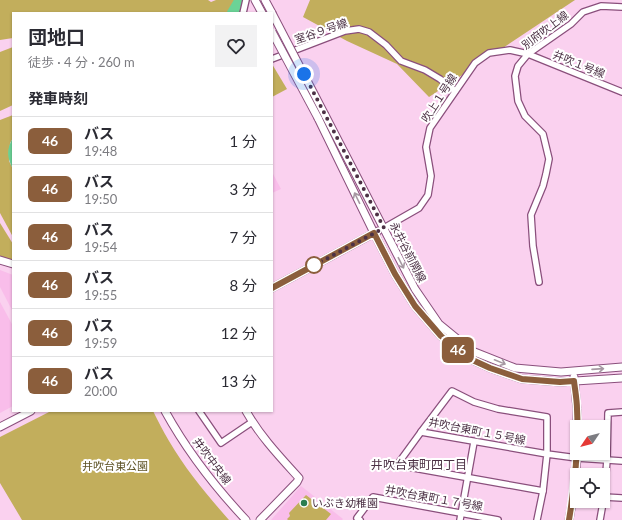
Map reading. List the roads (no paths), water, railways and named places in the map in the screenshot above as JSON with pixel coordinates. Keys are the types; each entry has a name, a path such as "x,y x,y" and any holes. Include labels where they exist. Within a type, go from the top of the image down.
{"street":[{"path":"243,12 245,0"},
{"path":"255,0 261,12"},
{"name":"永井谷前開線","path":"265,0 271,12"},
{"name":"別府吹上線","path":"539,282 533,246 531,214 543,186 548,159 543,134 525,116 518,102 515,76 518,66 528,54 571,24 583,12 601,6 622,7"},
{"name":"永井谷前開線","path":"273,15 415,289 439,324 472,350 516,368 561,372 622,367"},
{"name":"室谷９号線","path":"273,59 359,28 369,32 386,45 401,61 425,70 440,79 455,91"},
{"name":"永井谷前開線","path":"273,34 318,118 395,274 415,306 441,336 468,358 490,368 522,379 560,382 622,378"},
{"name":"吹上１号線","path":"384,228 419,208 428,195 431,176 426,147 430,128 475,63 488,53 510,50 528,54"},
{"name":"井吹１号線","path":"528,54 622,92"},
{"path":"273,286 384,228"},
{"path":"0,260 12,264"},
{"path":"573,371 577,420"},
{"name":"井吹台東町１５号線","path":"547,454 547,417 498,409 474,402 452,391 421,432 474,442 547,454 570,457"},
{"path":"0,427 29,412"},
{"name":"井吹中央線","path":"166,412 201,468 227,500 246,520"},
{"path":"200,412 221,443 252,422"},
{"path":"247,412 252,422 273,450 299,478 297,482 260,520"},
{"path":"608,420 608,413 622,412"},
{"path":"421,432 397,465 543,491"},
{"path":"460,520 474,442"},
{"path":"538,520 547,454"},
{"path":"569,520 574,492 577,460"},
{"path":"606,468 607,460"},
{"name":"井吹台東町１５号線","path":"607,460 622,461"},
{"name":"井吹台東町１７号線","path":"360,520 357,518 373,497 498,520"},
{"path":"610,497 622,498"},
{"path":"600,520 602,508"}],"waterway":[{"path":"234,12 240,0"}],"place":[{"name":"いぶき幼稚園","path":"304,503"}],"district":[{"name":"井吹台東町四丁目","path":"419,465"}],"park label":[{"name":"井吹台東公園","path":"115,466"}]}
